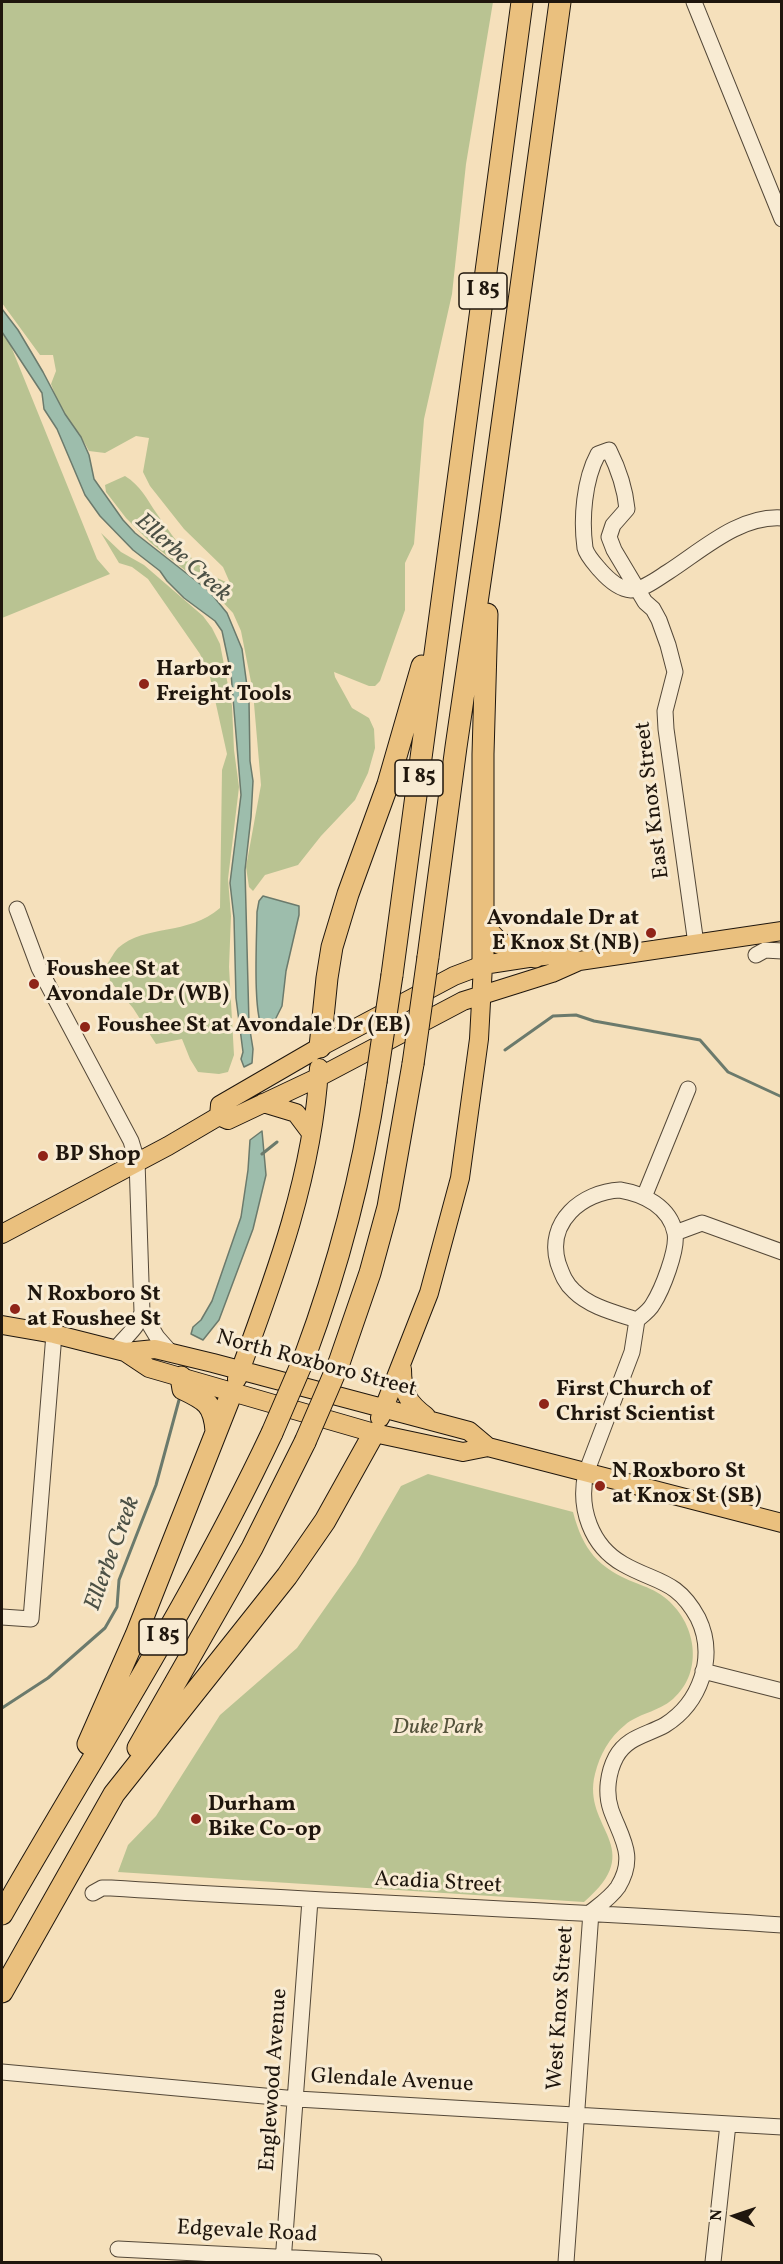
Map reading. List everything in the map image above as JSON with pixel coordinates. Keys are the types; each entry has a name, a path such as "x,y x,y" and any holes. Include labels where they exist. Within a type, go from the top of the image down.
{"highway":[{"name":"I 85","path":"2,1914 136,1687 219,1537 272,1433 304,1356 333,1275 351,1214 376,1082 417,800 444,581 522,2"},
{"name":"I 85","path":"2,1992 252,1548 305,1442 339,1363 370,1273 388,1207 413,1064 560,2"},
{"path":"483,965 483,754 489,520"},
{"path":"320,1047 332,946 405,730 444,581"},
{"path":"484,927 499,943 535,957"},
{"path":"181,1377 183,1389 196,1395 211,1408 216,1431"},
{"path":"46,1836 136,1635 232,1392"},
{"path":"114,1794 287,1576 325,1521 374,1433"}],"main road":[{"path":"219,1116 228,1120 319,1077 463,1001 552,973 579,961 782,932"},
{"path":"219,1116 220,1105 320,1047 454,976 483,965 535,957 552,955 579,961"},
{"path":"374,1433 429,1293 460,1178 469,1128 483,994 483,965"},
{"path":"232,1392 287,1236 311,1133 319,1077 320,1047"},
{"path":"263,1103 296,1113 311,1133"},
{"path":"2,1234 168,1146 219,1116"},
{"name":"North Roxboro Street","path":"2,1325 54,1334 120,1351 149,1368 374,1433 463,1452 488,1447"},
{"name":"North Roxboro Street","path":"120,1351 155,1349 241,1370 469,1431 488,1447 782,1523"},
{"path":"402,1364 402,1382 408,1398 412,1405 433,1421"}],"street":[{"path":"694,2 782,219"},
{"name":"East Knox Street","path":"638,589 626,589 607,578 586,551 584,528 590,468 598,454 609,450 626,490 627,509 613,525 609,537 614,550 659,620 675,672 665,711 666,729 696,944"},
{"path":"638,589 655,581 735,529 757,520 782,518"},
{"path":"17,909 39,968 131,1141 137,1161 142,1312 138,1325 124,1337 120,1351"},
{"path":"756,955 765,950 782,951"},
{"path":"644,1197 688,1089"},
{"path":"637,1320 599,1307 579,1295 562,1275 556,1248 560,1227 567,1214 594,1194 607,1191 628,1191 644,1197 663,1211 675,1233 674,1250 653,1305 637,1320 628,1363 586,1473 583,1487 584,1505 589,1524 605,1551 618,1561 665,1582 683,1595 698,1619 704,1635 706,1648 703,1671 782,1691"},
{"path":"675,1233 702,1223 782,1252"},
{"path":"142,1312 159,1340 172,1354"},
{"path":"2,1617 31,1619 54,1334"},
{"name":"West Knox Street","path":"566,2262 591,1912 610,1897 617,1888 622,1878 626,1859 624,1836 611,1808 609,1779 614,1762 624,1746 632,1739 663,1726 681,1713 699,1687 703,1671"},
{"name":"Acadia Street","path":"93,1893 102,1888 111,1888 310,1900 591,1912 782,1925"},
{"name":"Englewood Avenue","path":"283,2260 297,2099 310,1900"},
{"name":"Glendale Avenue","path":"2,2072 297,2099 782,2127"},
{"path":"713,2262 728,2124"},
{"name":"Edgevale Road","path":"118,2249 283,2260 374,2262"}],"green space":[{"path":"2,2 493,2 466,164 452,294 424,419 414,544 405,563 405,610 380,681 375,686 369,686 334,672 352,708 369,718 374,729 375,748 368,773 355,800 321,836 298,865 265,875 253,891 249,887 246,867 261,785 253,692 241,631 233,613 217,596 151,543 126,518 106,492 105,485 125,476 131,480 143,493 172,535 198,565 219,579 230,583 223,567 184,529 150,486 143,472 149,438 136,436 105,453 89,451 79,433 66,423 51,384 56,371 53,355 40,355 2,303"},
{"path":"2,324 97,559 110,574 2,618"},
{"path":"101,533 121,552 144,565 203,616 220,644 232,706 239,787 228,879 231,916 229,967 234,1055 228,1072 219,1074 198,1072 182,1039 156,1044 133,1008 110,981 107,964 118,948 141,936 194,923 220,908 222,770 227,754 210,677 200,654 148,579 132,567 119,563"},
{"name":"Duke Park","path":"428,1474 573,1512 582,1537 594,1556 612,1571 664,1597 675,1607 689,1632 693,1661 690,1675 683,1688 667,1703 635,1718 619,1730 602,1753 597,1767 593,1793 612,1852 611,1867 603,1883 584,1902 118,1872 128,1845 156,1816 220,1715 297,1648 356,1564 401,1486"}],"shaded area":[{"path":"2,309 18,330 65,414 81,437 89,455 94,479 135,533 209,591 227,613 242,649 249,701 250,761 253,781 245,870 249,1024 253,1049 252,1063 244,1067 241,1059 243,1052 236,998 234,918 230,883 241,795 231,673 222,631 215,621 184,598 160,571 133,550 100,516 85,495 57,429 44,409 42,393 2,332"},
{"path":"263,896 299,906 286,971 282,1006 274,1022 264,1031 258,1010 256,975 257,912 259,901"},
{"path":"262,1131 266,1175 253,1229 219,1320 203,1340 191,1334 193,1327 201,1320 212,1301 241,1217 250,1140"}],"waterway":[{"path":"505,1050 553,1016 576,1015 594,1021 700,1040 728,1072 782,1097"},
{"path":"262,1154 277,1142"},
{"name":"Ellerbe Creek","path":"2,1708 48,1678 105,1628 117,1607 119,1580 156,1485 179,1400"}],"place":[{"name":"Harbor Freight Tools","path":"144,684"},
{"name":"Avondale Dr at E Knox St (NB)","path":"651,933"},
{"name":"Foushee St at Avondale Dr (WB)","path":"34,984"},
{"name":"Foushee St at Avondale Dr (EB)","path":"85,1027"},
{"name":"BP Shop","path":"43,1156"},
{"name":"N Roxboro St at Foushee St","path":"15,1309"},
{"name":"First Church of Christ Scientist","path":"544,1404"},
{"name":"N Roxboro St at Knox St (SB)","path":"600,1486"},
{"name":"Durham Bike Co-op","path":"196,1819"}]}
